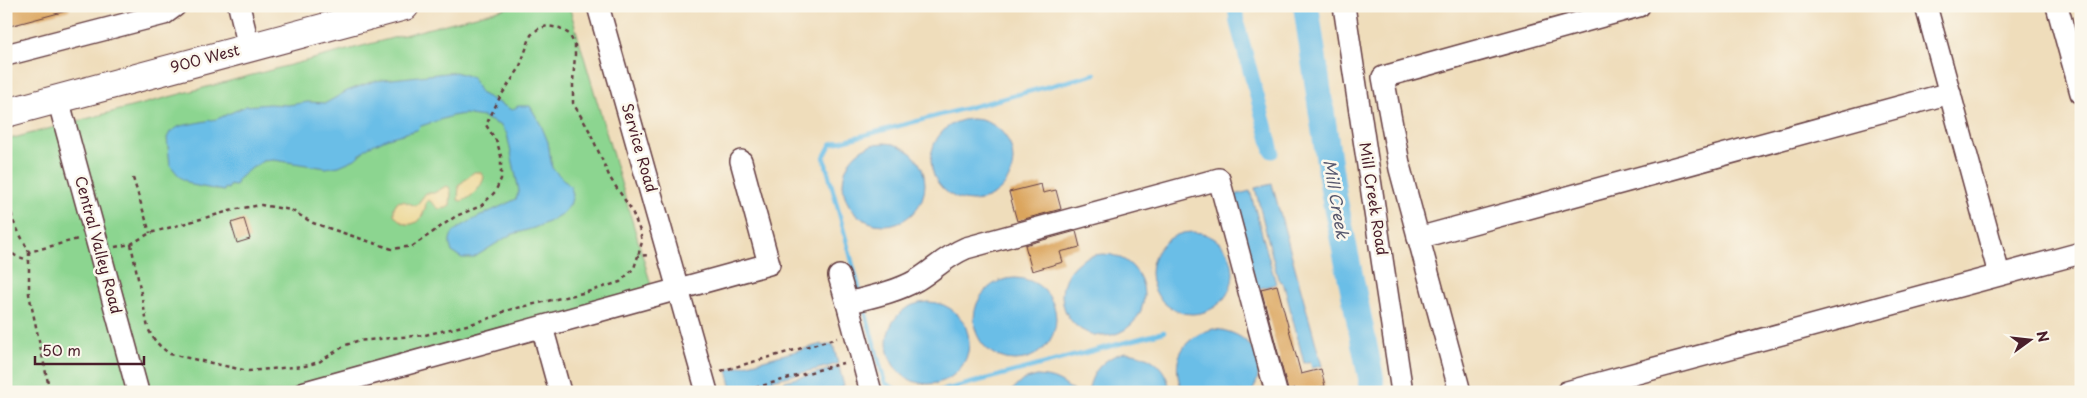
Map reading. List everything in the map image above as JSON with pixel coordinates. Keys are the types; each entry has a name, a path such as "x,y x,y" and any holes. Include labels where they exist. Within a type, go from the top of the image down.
{"main road":[{"name":"900 West","path":"6,113 249,47 348,13 405,6"}],"street":[{"path":"6,55 164,14 175,6"},
{"path":"239,6 249,47"},
{"name":"Service Road","path":"598,6 680,290 715,384"},
{"name":"Mill Creek Road","path":"1344,6 1402,392"},
{"path":"1460,392 1400,169 1382,77 1639,6"},
{"path":"1926,6 1999,274"},
{"path":"2057,6 2081,93"},
{"path":"1418,238 1950,93"},
{"name":"Central Valley Road","path":"58,99 138,392"},
{"path":"305,392 337,388 542,327 769,264 741,161"},
{"path":"857,301 895,290 916,280 948,256 966,248 1219,179 1276,392"},
{"path":"1567,392 2081,252"},
{"path":"840,276 857,301 871,392"},
{"path":"542,327 560,392"}],"path":[{"path":"29,252 79,239 117,248 131,244 150,233 237,209 268,205 291,210 313,223 392,249 413,246 456,216 481,206 496,192 502,179 501,156 497,142 486,125 519,69 527,42 534,32 542,27 555,26 570,34 575,44 573,103 589,130 610,178 631,209 640,231 642,242 634,268 620,282 525,308 504,311 500,315 471,324 424,335 357,341 319,362 305,366 248,371 170,354 160,347 153,339 148,328 131,244"},
{"path":"133,178 150,233"},
{"path":"6,182 13,221 29,252 29,294 50,392"},
{"path":"6,250 28,260"},
{"path":"638,256 656,254"},
{"path":"715,384 720,370 837,338"},
{"path":"740,392 844,363"},
{"path":"835,392 850,388"}],"green space":[{"path":"514,6 569,6 654,295 282,392 6,392 6,140"}],"sand":[{"path":"474,172 480,172 484,177 481,185 469,197 462,201 458,200 459,185"},
{"path":"446,186 449,187 451,192 450,205 447,208 439,209 429,200 426,202 425,209 419,220 410,224 399,220 394,214 394,207 397,202 403,201 416,206 426,193 434,193"}],"water":[{"path":"455,72 472,77 480,93 512,110 518,106 530,106 548,142 552,168 571,187 573,195 570,205 563,213 534,228 510,235 473,258 462,258 452,252 450,245 451,235 472,220 516,199 519,191 507,134 501,126 483,117 464,114 421,126 417,130 388,138 368,147 355,159 339,166 326,168 274,160 263,161 237,180 236,185 230,185 224,191 192,185 180,177 170,165 167,138 170,132 180,126 217,119 246,106 288,105 308,102 326,103 347,91 374,81"},
{"path":"972,119 988,122 1001,131 1010,144 1013,160 1010,176 1001,189 988,198 972,201 956,198 943,189 934,176 931,160 934,144 943,131 956,122"},
{"path":"884,143 900,146 913,155 922,168 925,184 922,200 913,213 900,222 884,225 868,222 855,213 846,200 843,184 846,168 855,155 868,146"},
{"path":"1272,184 1322,366 1312,368 1310,361 1304,363 1284,285 1278,279 1255,188"},
{"path":"1250,191 1276,284 1257,289 1231,196"},
{"path":"1192,232 1208,235 1221,244 1230,257 1233,273 1230,289 1221,302 1208,311 1192,314 1176,311 1163,302 1154,289 1151,273 1154,257 1163,244 1176,235"},
{"path":"1103,254 1119,257 1132,266 1141,279 1144,295 1141,311 1132,324 1119,333 1103,336 1087,333 1074,324 1065,311 1062,295 1065,279 1074,266 1087,257"},
{"path":"1015,278 1031,281 1044,290 1053,303 1056,319 1053,335 1044,348 1031,357 1015,360 999,357 986,348 977,335 974,319 977,303 986,290 999,281"},
{"path":"928,302 944,305 957,314 966,327 969,343 966,359 957,372 944,381 928,384 912,381 899,372 890,359 887,343 890,327 899,314 912,305"},
{"path":"1213,329 1237,335 1253,348 1259,368 1252,392 1183,392 1177,370 1181,352 1193,338"},
{"path":"822,344 822,346 833,344 838,364 743,389 732,389 727,370"},
{"path":"1125,352 1142,355 1156,363 1165,375 1170,392 1088,392 1093,377 1100,366 1105,361"},
{"path":"839,367 844,386 834,392 749,392 785,383 785,381"},
{"path":"1037,376 1057,380 1074,392 1010,392 1023,380"}],"building":[{"path":"6,6 69,6 70,10 6,27"},
{"path":"1041,184 1043,193 1056,190 1061,209 1017,221 1009,192"},
{"path":"244,219 250,239 237,243 231,223"},
{"path":"1076,231 1080,247 1060,252 1063,262 1032,271 1025,245"},
{"path":"1277,285 1301,374 1321,369 1325,386 1302,392 1296,392 1295,388 1288,390 1261,289"}],"waterway":[{"path":"1235,6 1237,23 1272,151"},
{"name":"Mill Creek","path":"1306,6 1334,196 1371,378 1371,392"},
{"path":"861,295 824,157 831,144 1095,74"},
{"path":"863,304 885,383 900,392"},
{"path":"937,392 1164,332"}]}
